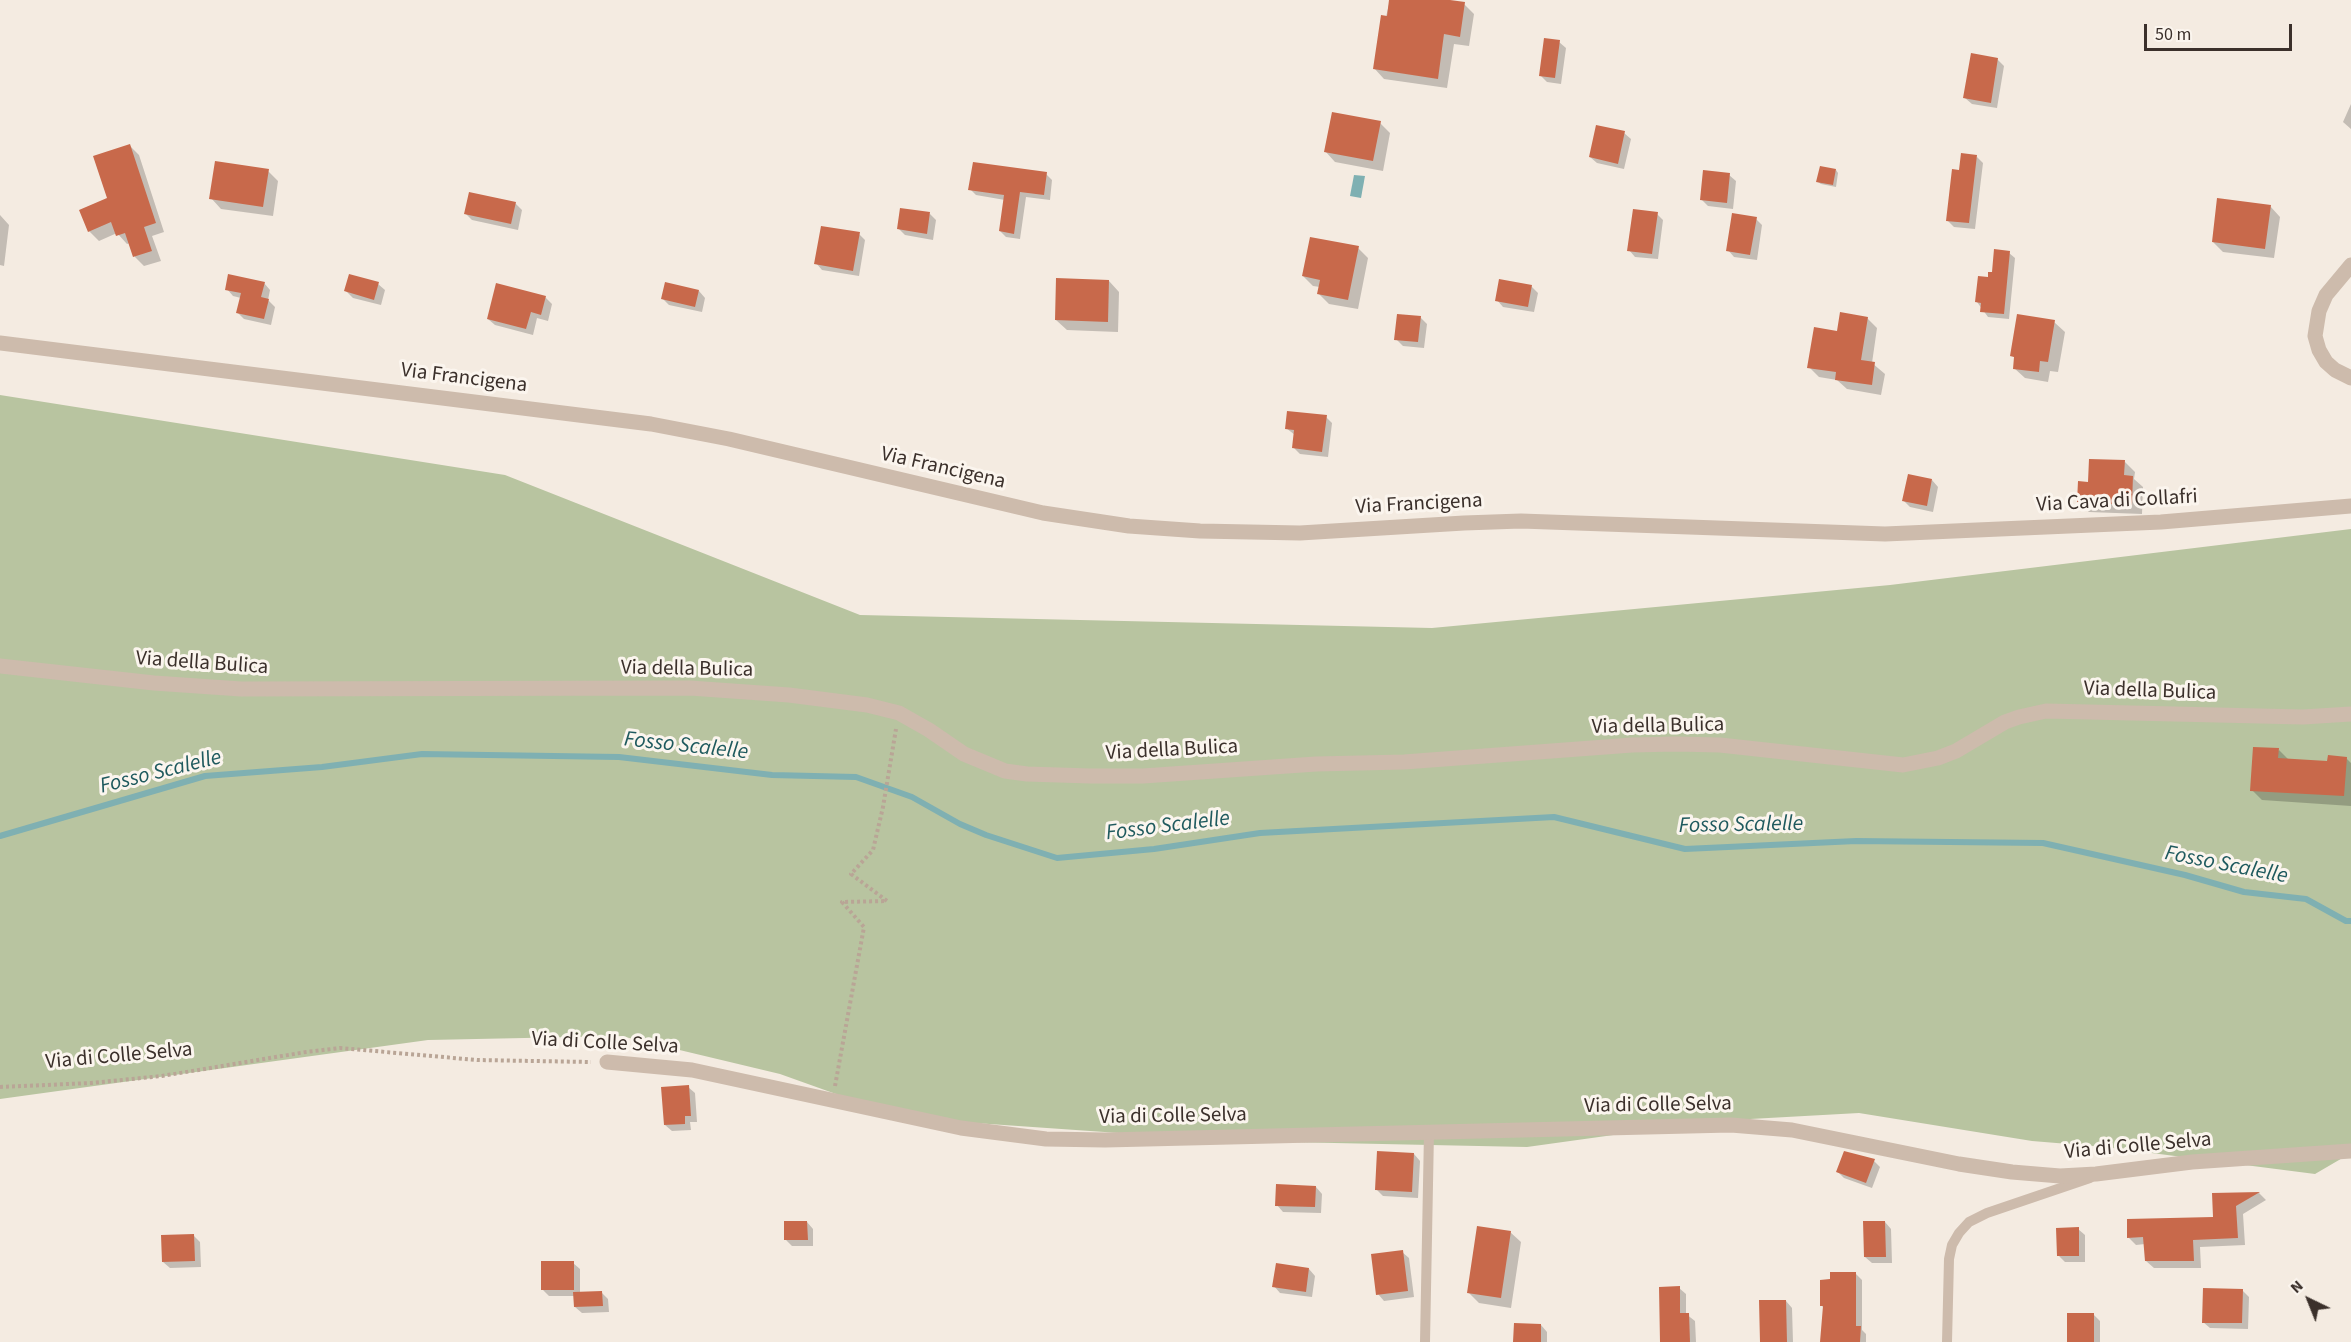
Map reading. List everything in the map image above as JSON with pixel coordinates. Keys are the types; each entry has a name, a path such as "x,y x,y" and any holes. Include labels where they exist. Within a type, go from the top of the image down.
{"street":[{"path":"2351,265 2326,295 2319,311 2316,336 2319,350 2326,362 2335,370 2351,378"},
{"name":"Via Francigena","path":"0,343 659,425 729,439 993,502 1065,517 1138,526 1222,532 1300,533 1464,522 1521,521 1885,534"},
{"name":"Via Cava di Collafri","path":"1885,534 2161,522 2351,506"},
{"name":"Via della Bulica","path":"0,666 154,683 241,689 718,689 857,704 899,713 964,754 998,769 1027,774 1090,776 1143,776 1676,744 1737,747 1903,765 1938,758 2005,722 2046,711 2303,717 2351,714"},
{"name":"Via di Colle Selva","path":"607,1062 692,1070 961,1128 1046,1139 1105,1140 1746,1126 1791,1130 1918,1157 2012,1172 2060,1176 2107,1173 2192,1162 2351,1151"}],"lane":[{"path":"1425,1342 1429,1132"},
{"path":"1947,1342 1950,1252 1955,1239 1964,1228 1976,1218 1987,1213 2107,1173"}],"path":[{"path":"832,1101 864,927 842,902 887,901 851,874 873,850 883,807 899,713"},
{"name":"Via di Colle Selva","path":"0,1087 82,1084 162,1076 340,1048 477,1060 607,1062"}],"green space":[{"path":"0,395 505,475 860,615 1432,628 1890,585 2351,529 2351,1153 2315,1174 2105,1147 2032,1141 1859,1113 1714,1121 1527,1147 1286,1142 1119,1133 903,1118 780,1074 621,1036 428,1040 0,1099"}],"water":[{"path":"1354,175 1365,176 1361,198 1350,196"}],"building":[{"path":"1389,0 1465,2 1460,37 1444,34 1438,79 1373,69 1381,15 1387,16"},
{"path":"1544,38 1560,40 1555,78 1539,76"},
{"path":"1971,53 1998,58 1991,103 1963,98"},
{"path":"1332,112 1381,121 1373,161 1324,152"},
{"path":"1596,125 1625,131 1618,164 1589,157"},
{"path":"130,144 156,223 144,227 152,251 133,257 125,233 116,236 111,222 88,232 79,210 107,198 93,156"},
{"path":"1961,153 1977,155 1969,223 1946,221 1952,169 1959,170"},
{"path":"215,161 269,169 263,207 209,199"},
{"path":"973,162 1047,172 1044,195 1020,192 1014,234 999,231 1004,195 968,190"},
{"path":"1820,166 1836,169 1833,185 1816,182"},
{"path":"1703,170 1730,173 1727,203 1700,200"},
{"path":"469,192 516,202 511,224 464,214"},
{"path":"2217,198 2271,205 2265,249 2212,242"},
{"path":"900,208 930,212 927,234 897,229"},
{"path":"1633,209 1658,212 1652,254 1627,251"},
{"path":"1732,213 1757,217 1750,255 1726,251"},
{"path":"821,226 860,232 853,271 814,264"},
{"path":"1310,237 1359,246 1348,300 1317,294 1320,280 1302,276"},
{"path":"1994,249 2010,251 2004,314 1980,312 1981,303 1975,302 1978,276 1988,277 1988,272 1992,272"},
{"path":"228,274 265,282 261,297 269,299 264,319 236,313 241,293 225,290"},
{"path":"349,274 379,282 374,300 344,291"},
{"path":"1056,278 1109,280 1108,322 1055,320"},
{"path":"1499,279 1532,285 1528,307 1495,301"},
{"path":"665,282 699,290 695,307 661,299"},
{"path":"496,283 546,296 541,315 531,312 526,329 487,319"},
{"path":"1840,312 1868,317 1861,360 1875,362 1872,385 1835,380 1836,372 1807,368 1814,327 1837,331"},
{"path":"1397,314 1421,316 1418,342 1394,340"},
{"path":"2017,314 2055,320 2048,362 2040,361 2039,372 2013,369 2014,357 2010,356"},
{"path":"1287,411 1327,415 1322,452 1292,448 1294,430 1285,429"},
{"path":"2089,459 2125,460 2124,475 2133,476 2132,505 2077,502 2078,481 2088,482"},
{"path":"1908,474 1932,479 1927,506 1902,501"},
{"path":"2253,747 2279,748 2278,758 2327,761 2328,755 2347,757 2344,796 2250,791"},
{"path":"689,1085 691,1116 685,1116 685,1124 664,1125 661,1087"},
{"path":"1377,1151 1414,1153 1412,1192 1375,1190"},
{"path":"1844,1151 1875,1159 1866,1183 1836,1172"},
{"path":"1276,1184 1316,1186 1315,1207 1275,1206"},
{"path":"2260,1192 2236,1206 2238,1238 2193,1240 2194,1261 2145,1261 2143,1237 2127,1238 2127,1219 2213,1217 2212,1193"},
{"path":"784,1221 807,1221 808,1240 784,1240"},
{"path":"1863,1221 1885,1221 1886,1257 1864,1257"},
{"path":"1477,1226 1511,1231 1501,1298 1467,1293"},
{"path":"2079,1227 2079,1256 2057,1256 2056,1228"},
{"path":"194,1234 195,1261 162,1262 161,1235"},
{"path":"1403,1250 1408,1291 1376,1295 1371,1254"},
{"path":"541,1261 574,1261 574,1290 541,1290"},
{"path":"1276,1263 1309,1268 1306,1292 1272,1287"},
{"path":"1830,1272 1856,1272 1856,1326 1861,1326 1860,1342 1820,1342 1823,1306 1820,1306 1820,1280 1830,1279"},
{"path":"1680,1286 1680,1313 1689,1313 1690,1342 1660,1342 1659,1287"},
{"path":"2203,1288 2243,1289 2242,1323 2202,1323"},
{"path":"602,1291 603,1306 574,1307 573,1292"},
{"path":"1759,1300 1786,1300 1787,1342 1760,1342"},
{"path":"2067,1313 2094,1313 2094,1342 2067,1342"},
{"path":"1514,1323 1541,1324 1541,1342 1513,1342"}],"waterway":[{"name":"Fosso Scalelle","path":"0,836 205,776 322,767 422,754 619,757 772,775 856,777 912,797 960,824 986,835 1057,858 1154,849 1260,833 1554,817 1685,849 1856,841 2043,843 2185,875 2244,892 2306,899 2346,921 2351,921"}]}
